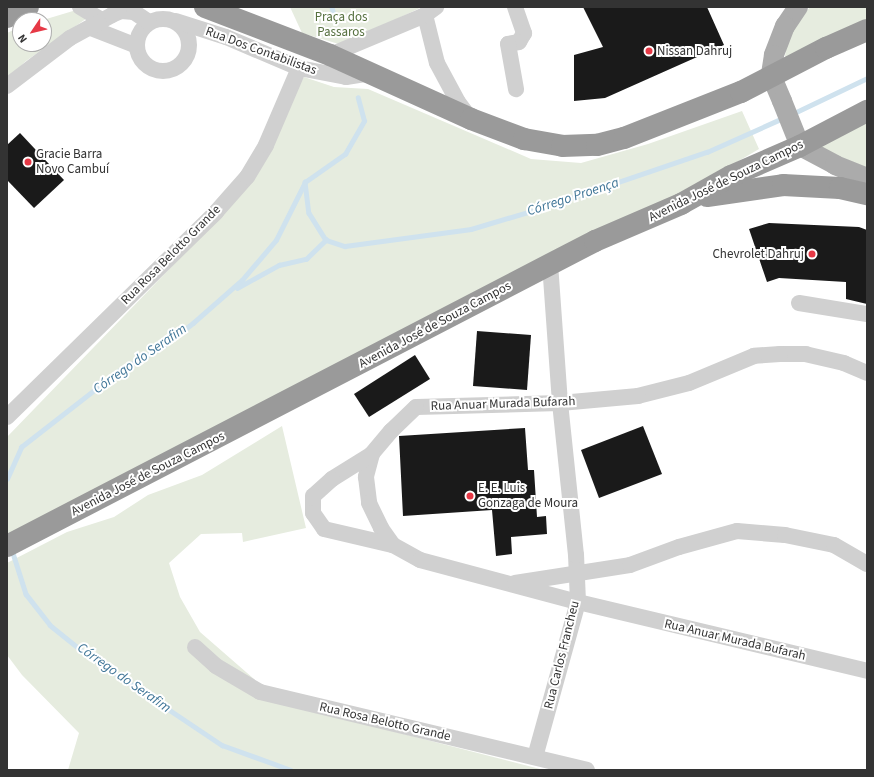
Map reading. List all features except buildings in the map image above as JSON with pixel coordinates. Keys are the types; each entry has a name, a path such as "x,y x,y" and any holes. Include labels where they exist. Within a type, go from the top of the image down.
{"highway":[{"path":"7,17 28,7"},
{"path":"206,7 330,55 471,119 524,139 562,146 597,145 624,138 741,92 771,75 867,30"},
{"name":"Avenida José de Souza Campos","path":"7,546 56,522 595,241 681,204 797,138 867,111"},
{"path":"681,204 701,197 783,185 840,188 867,194"}],"main road":[{"path":"798,7 785,17 774,55 771,75 797,138 835,165 867,178"}],"street":[{"path":"80,7 97,24 137,46 142,28 150,22 167,18 176,22"},
{"path":"515,7 524,33 520,42 508,44 516,88"},
{"path":"7,86 64,42 121,11 138,14 150,22"},
{"path":"330,55 431,11 437,63 458,102 471,119"},
{"name":"Rua Dos Contabilistas","path":"176,22 226,37 299,68 346,77 370,73"},
{"name":"Rua Dos Contabilistas","path":"137,46 140,58 146,65 162,71 171,70 184,61 189,53 189,38 186,30 176,22"},
{"name":"Rua Dos Contabilistas","path":"189,38 226,37"},
{"name":"Rua Rosa Belotto Grande","path":"7,417 211,217 247,177 266,145 299,68"},
{"name":"Rua Carlos Francheu","path":"535,757 578,602 560,403 550,265"},
{"path":"799,303 867,314"},
{"name":"Rua Anuar Murada Bufarah","path":"867,373 844,363 806,354 773,354 754,356 661,391 560,403 416,407 391,431 372,454 366,477 369,503 393,545 420,560 578,602 867,670"},
{"path":"372,454 332,479 313,496 313,513 324,529 393,545"},
{"name":"Rua Anuar Murada Bufarah","path":"510,584 576,572 630,565 679,547 737,531 785,535 834,544 867,564"},
{"name":"Rua Rosa Belotto Grande","path":"195,647 216,666 260,692 587,770"}],"green space":[{"name":"Praça dos Passaros","path":"290,7 422,7 342,45 302,33"},
{"path":"810,7 867,7 867,24 784,62 789,33"},
{"path":"73,11 90,16 52,43 52,17"},
{"path":"12,31 12,52 39,52 26,61 7,79 7,33"},
{"path":"304,77 334,87 368,89 531,159 581,163 648,144 742,111 759,149 708,179 7,545 7,437 238,198"},
{"path":"867,122 867,169 818,146"},
{"path":"282,426 306,528 243,542 242,533 201,534 169,563 180,597 200,632 254,679 263,698 544,770 68,770 79,733 22,675 7,655 7,563 67,532 114,517 148,495 202,475"}],"waterway":[{"path":"332,7 336,23"},
{"name":"Córrego Proença","path":"792,114 867,78"},
{"name":"Córrego do Serafim","path":"7,479 21,447 120,370 159,349 193,323 242,280 276,240 305,182 345,154 364,121 358,98"},
{"name":"Córrego Proença","path":"305,182 309,213 326,240 345,246 471,229 545,207 707,152 783,118"},
{"name":"Córrego do Serafim","path":"237,288 279,265 306,259 326,240"},
{"name":"Córrego do Serafim","path":"12,550 26,594 50,625 86,654 222,745 291,770"}],"place":[{"name":"Nissan Dahruj","path":"649,51"},
{"name":"Gracie Barra Novo Cambuí","path":"28,162"},
{"name":"Chevrolet Dahruj","path":"812,254"},
{"name":"E. E. Luis Gonzaga de Moura","path":"470,496"}]}
